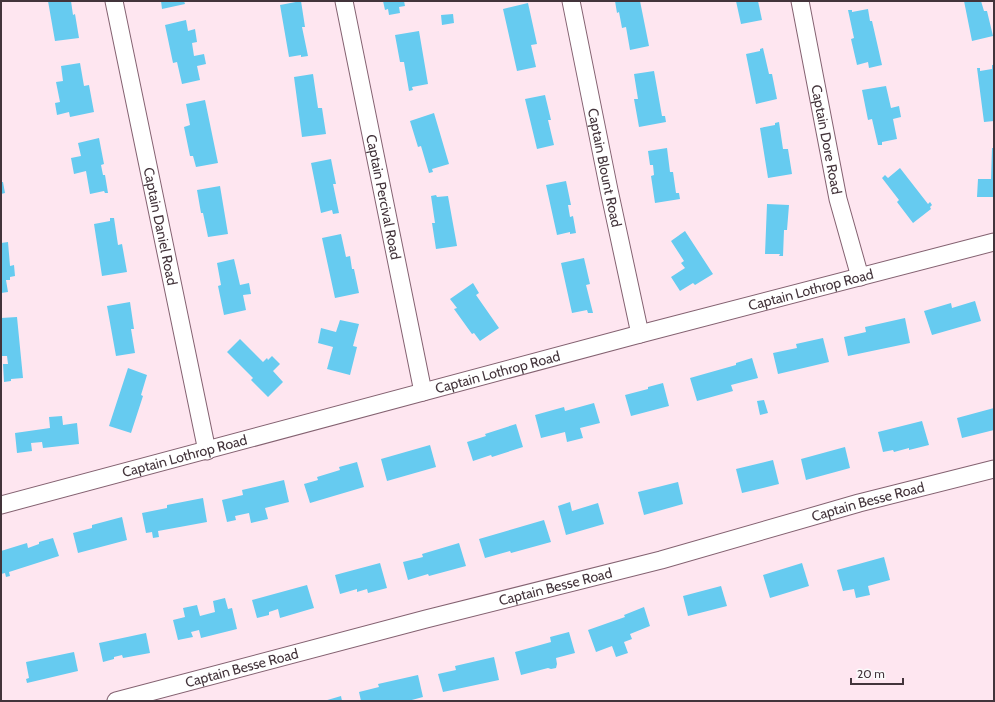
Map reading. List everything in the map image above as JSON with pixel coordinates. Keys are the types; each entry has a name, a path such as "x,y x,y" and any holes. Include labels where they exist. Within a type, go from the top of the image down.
{"street":[{"name":"Captain Daniel Road","path":"114,1 207,451"},
{"name":"Captain Percival Road","path":"344,1 423,392"},
{"name":"Captain Blount Road","path":"571,1 608,190 640,334"},
{"name":"Captain Dore Road","path":"800,1 838,199 860,277"},
{"name":"Captain Lothrop Road","path":"1,505 640,334 994,242"},
{"name":"Captain Besse Road","path":"116,701 426,619 661,560 859,503 994,469"}],"building":[{"path":"48,1 71,1 79,38 55,41"},
{"path":"161,1 184,1 185,4 162,9"},
{"path":"301,1 305,27 302,27 308,56 301,57 301,55 289,57 280,5"},
{"path":"383,1 404,1 405,6 399,7 400,13 389,15 388,9 385,10"},
{"path":"615,1 640,1 649,46 630,50 626,27 622,28"},
{"path":"736,1 758,1 762,20 741,24"},
{"path":"964,1 981,1 984,11 987,11 993,36 972,41"},
{"path":"528,3 537,44 531,45 536,67 517,71 503,9"},
{"path":"868,9 882,65 869,68 868,62 857,65 851,39 854,38 848,10 852,10 852,12"},
{"path":"453,14 454,23 442,25 441,15"},
{"path":"186,20 188,31 195,29 197,42 192,43 194,56 204,54 206,64 197,66 200,80 182,84 177,62 173,63 165,25"},
{"path":"419,31 428,84 412,87 413,90 409,91 404,62 400,62 395,35"},
{"path":"763,48 769,74 772,74 777,99 756,104 746,54 760,51 760,49"},
{"path":"80,63 84,86 89,85 94,112 70,117 69,112 57,115 55,103 60,102 56,82 63,81 61,66"},
{"path":"992,65 994,65 994,121 984,122 977,68 980,68 980,71 992,69"},
{"path":"654,71 662,116 665,116 666,122 639,127 634,99 638,99 634,74"},
{"path":"313,74 318,108 322,108 326,134 302,137 294,77"},
{"path":"886,86 891,108 899,106 901,117 893,119 897,139 882,142 882,145 878,145 872,119 868,120 862,90"},
{"path":"545,95 551,120 548,120 554,145 537,149 525,99"},
{"path":"205,100 218,163 196,167 193,156 190,156 184,127 190,125 186,104"},
{"path":"434,113 449,164 432,169 433,172 429,173 421,146 418,147 410,121"},
{"path":"779,122 783,149 788,149 792,174 768,178 760,128 775,125 775,123"},
{"path":"99,138 104,164 101,165 103,175 105,175 108,193 105,193 104,191 90,194 86,171 74,174 71,158 81,156 78,143"},
{"path":"667,148 670,172 673,172 676,193 679,193 680,199 655,203 651,176 654,175 653,165 650,165 648,151"},
{"path":"992,148 994,148 994,197 977,197 978,179 991,179"},
{"path":"331,159 336,184 333,184 339,213 333,214 332,210 321,213 311,163"},
{"path":"900,168 928,204 930,202 932,205 930,207 931,209 913,223 897,202 899,200 882,178 885,175 888,178"},
{"path":"566,181 571,205 568,205 570,217 573,216 576,233 570,234 570,232 557,235 546,185"},
{"path":"1,182 3,182 5,193 1,194"},
{"path":"220,186 228,234 208,237 203,213 201,213 197,190"},
{"path":"436,195 437,197 448,196 457,246 436,249 432,223 435,223 431,196"},
{"path":"767,204 789,205 787,230 784,230 783,256 779,256 780,254 765,254"},
{"path":"110,218 114,218 118,245 122,244 127,272 102,276 94,224 110,221"},
{"path":"685,231 713,274 695,285 693,283 680,291 671,277 685,268 681,263 684,261 671,241"},
{"path":"341,234 346,257 350,256 352,269 354,269 359,293 335,298 322,238"},
{"path":"8,242 10,266 14,265 15,276 10,277 10,280 6,280 8,292 1,293 1,243"},
{"path":"584,258 590,284 586,285 593,313 588,313 587,310 572,313 561,263"},
{"path":"234,259 240,285 249,283 251,294 243,295 246,310 224,315 218,286 221,285 217,263"},
{"path":"473,283 479,293 476,295 499,328 480,341 474,333 472,334 454,309 457,308 450,299"},
{"path":"975,301 981,321 932,335 924,311 951,303 952,308"},
{"path":"130,302 134,329 131,329 135,353 116,356 107,306"},
{"path":"17,317 23,378 11,379 11,381 4,382 3,364 8,364 7,356 1,356 1,318"},
{"path":"905,318 910,343 848,356 844,337 866,332 865,327"},
{"path":"340,320 359,324 353,346 357,347 350,375 327,369 333,347 318,343 321,328 336,332"},
{"path":"823,338 829,362 778,374 773,353 797,348 796,344"},
{"path":"240,339 263,362 272,356 280,364 273,371 283,382 268,397 251,380 253,378 227,352"},
{"path":"752,358 758,378 731,385 733,391 697,401 690,378 736,365 736,363"},
{"path":"128,368 147,375 141,395 143,396 131,433 109,426"},
{"path":"663,383 669,406 631,416 625,395 648,389 648,387"},
{"path":"764,400 768,413 760,415 757,401"},
{"path":"594,403 600,423 580,428 583,438 567,442 565,432 541,438 535,415 564,407 565,411"},
{"path":"994,408 994,430 962,438 957,418"},
{"path":"62,416 63,425 77,423 79,444 43,448 42,442 31,443 32,451 17,453 15,433 50,428 49,417"},
{"path":"922,421 929,445 909,450 909,448 894,452 893,450 883,452 878,432"},
{"path":"516,424 523,447 492,457 491,455 473,461 467,442 486,436 485,434"},
{"path":"430,445 436,467 387,481 381,459"},
{"path":"845,447 850,468 806,480 801,459"},
{"path":"773,460 779,484 742,493 736,469"},
{"path":"357,462 364,487 310,503 304,484 318,480 317,477 340,470 339,467"},
{"path":"284,480 289,502 265,508 268,519 251,523 249,513 235,516 236,520 227,522 222,500 243,495 242,490"},
{"path":"678,482 683,504 644,515 638,492"},
{"path":"203,498 207,522 158,531 159,537 153,538 152,532 146,533 142,513 167,508 167,505"},
{"path":"570,502 572,511 598,503 604,524 566,535 558,506"},
{"path":"122,517 127,540 78,553 73,533 92,528 92,525"},
{"path":"544,520 551,542 511,553 510,551 485,558 479,539"},
{"path":"53,538 59,556 9,572 10,576 6,577 5,573 1,574 1,551 27,543 28,548 39,544 39,542"},
{"path":"459,543 466,566 408,580 403,562 423,557 422,554"},
{"path":"884,557 890,580 868,586 870,595 856,598 854,589 843,591 837,570"},
{"path":"380,563 387,588 368,593 367,589 357,592 357,589 340,594 335,575"},
{"path":"802,563 809,586 770,598 763,575"},
{"path":"307,585 314,608 280,618 278,609 269,612 269,615 257,618 252,600"},
{"path":"721,586 727,606 688,616 683,596"},
{"path":"225,598 228,609 232,608 237,629 201,638 199,630 191,632 193,637 178,640 173,620 185,617 183,608 197,605 200,616 215,612 213,601"},
{"path":"644,607 650,626 630,634 632,639 624,642 628,653 616,657 612,646 596,652 588,630 625,617 624,615"},
{"path":"569,632 575,653 556,658 556,668 548,668 521,675 515,652 551,642 550,637"},
{"path":"146,633 150,653 123,658 122,655 103,662 99,643"},
{"path":"74,652 78,671 27,683 26,679 29,678 26,662"},
{"path":"494,657 499,680 443,692 438,674 456,670 455,666"},
{"path":"418,675 423,697 408,701 361,701 359,692 379,687 378,684"},
{"path":"341,696 342,701 324,701"}]}
